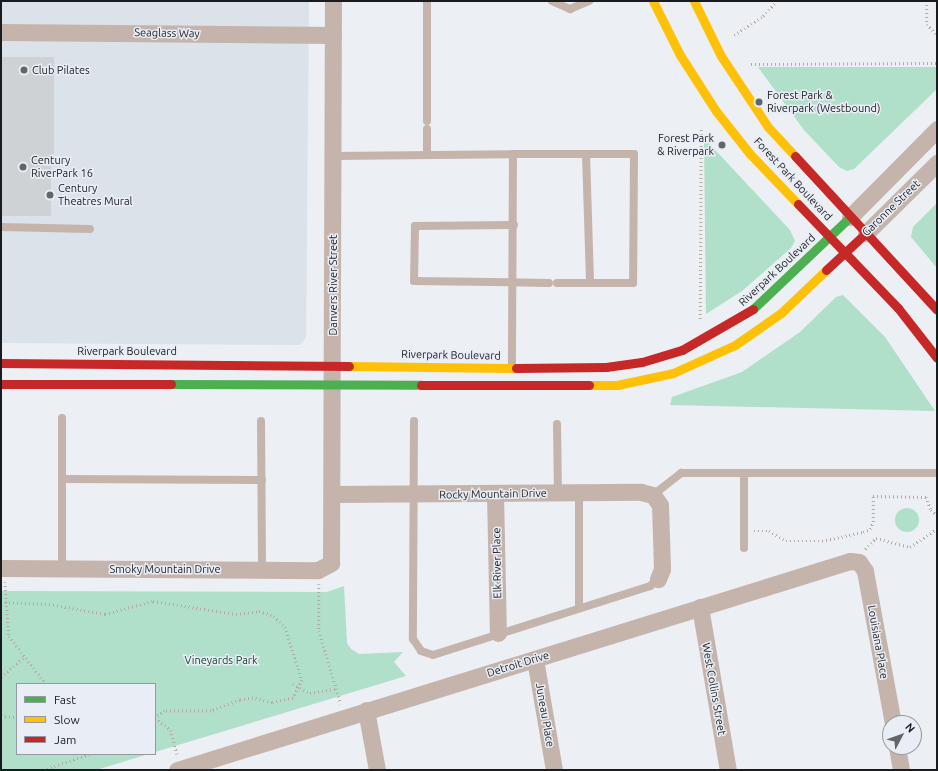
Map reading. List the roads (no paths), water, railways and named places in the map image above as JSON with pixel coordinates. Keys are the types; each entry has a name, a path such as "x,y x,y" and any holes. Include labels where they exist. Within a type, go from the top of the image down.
{"street":[{"name":"Danvers River Street","path":"323,569 333,559 333,1"},
{"name":"Forest Park Boulevard","path":"653,1 680,55 716,111 750,154 898,308 937,358"},
{"name":"Forest Park Boulevard","path":"694,1 750,103 785,148 937,310"},
{"name":"Seaglass Way","path":"1,32 333,35"},
{"name":"Garonne Street","path":"850,217 937,129"},
{"name":"Garonne Street","path":"845,252 866,234 937,163"},
{"name":"Riverpark Boulevard","path":"1,363 333,364 512,368 606,367 642,362 682,350 750,312 831,237 850,217"},
{"path":"1,384 617,385 673,372 716,355 760,329 845,252"},
{"name":"Rocky Mountain Drive","path":"332,494 641,492 653,495"},
{"name":"Elk River Place","path":"495,493 498,633"},
{"path":"653,495 660,504 662,569 658,579"},
{"name":"Detroit Drive","path":"179,769 205,765 345,716 535,659 850,560 859,562"},
{"name":"Louisiana Place","path":"859,562 865,571 892,715"},
{"name":"Smoky Mountain Drive","path":"3,568 323,569"},
{"name":"West Collins Street","path":"700,607 728,770"},
{"name":"Juneau Place","path":"535,659 554,770"},
{"path":"366,710 377,770"},
{"path":"898,755 901,770"}],"lane":[{"path":"427,1 427,155"},
{"path":"552,1 570,9 589,1"},
{"path":"512,368 515,284 513,154"},
{"path":"586,154 590,283"},
{"path":"334,156 634,154 633,283 515,284 414,280 415,226 514,225"},
{"path":"1,228 90,229"},
{"path":"62,418 62,569"},
{"path":"261,421 262,569"},
{"path":"414,421 413,640 421,651 432,655 579,606 650,586 658,579"},
{"path":"557,424 558,493"},
{"path":"653,495 681,473 937,473"},
{"path":"744,473 744,548"},
{"path":"62,479 262,480"},
{"path":"579,493 579,606"}],"place":[{"name":"Club Pilates","path":"24,70"},
{"name":"Forest Park & Riverpark (Westbound)","path":"759,102"},
{"name":"Forest Park & Riverpark","path":"722,145"},
{"name":"Century RiverPark 16","path":"23,167"},
{"name":"Century Theatres Mural","path":"50,195"}],"park label":[{"name":"Vineyards Park","path":"221,660"}]}
